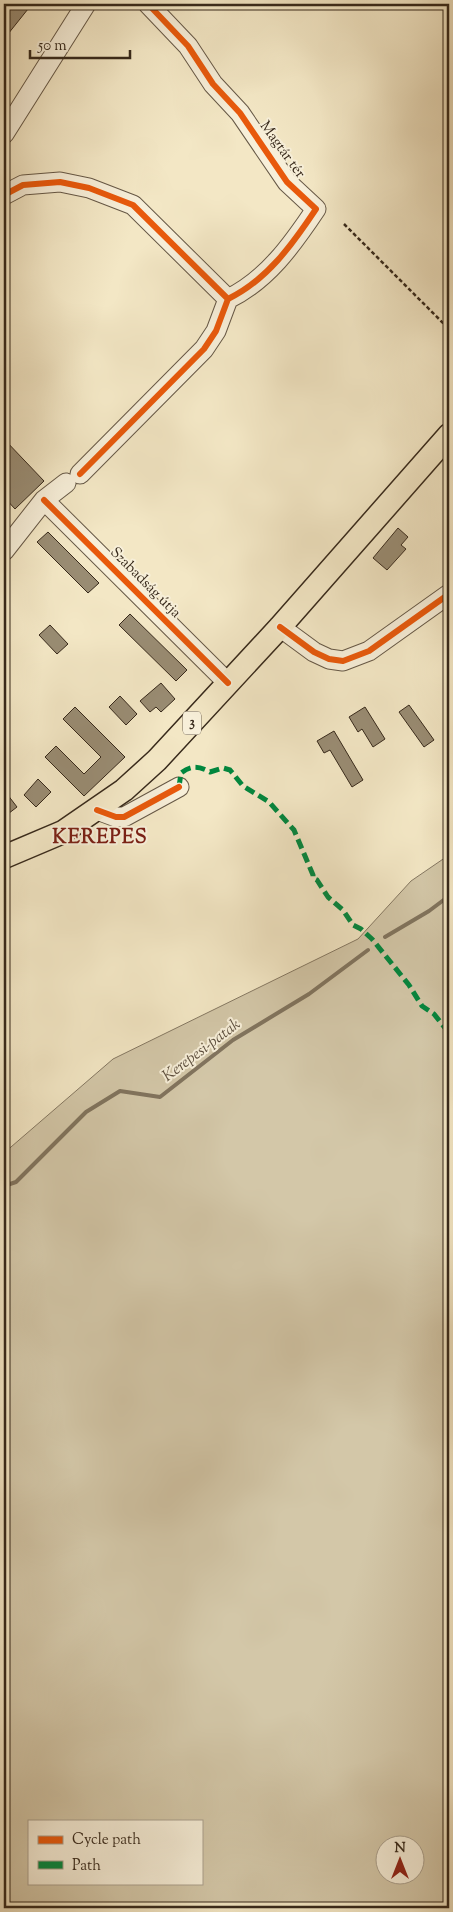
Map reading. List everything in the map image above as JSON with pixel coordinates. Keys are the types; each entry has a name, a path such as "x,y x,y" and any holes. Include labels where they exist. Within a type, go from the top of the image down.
{"main road":[{"name":"3","path":"4,857 63,832 124,790 157,760 280,626 449,435"}],"street":[{"path":"4,134 86,4"},
{"name":"Magtár tér","path":"148,4 188,46 213,84 240,113 287,182 316,210 296,239 276,263 244,291 228,299"},
{"path":"4,195 23,185 60,182 89,188 133,206 228,299 216,331 204,349 73,478 44,500 4,551"},
{"name":"Szabadság útja","path":"44,500 228,683"},
{"path":"280,626 314,652 329,659 343,661 369,651 449,594"},
{"path":"97,810 116,817 124,817 179,787"}],"path":[{"path":"344,224 449,329"}],"shaded area":[{"path":"449,855 449,1908 4,1908 4,1153 113,1059 358,939 411,881"}],"building":[{"path":"4,4 32,4 4,39"},
{"path":"4,439 44,481 15,509 4,497"},
{"path":"398,528 408,537 401,545 406,549 387,570 373,558"},
{"path":"48,532 99,583 88,593 37,542"},
{"path":"130,614 187,670 176,681 119,625"},
{"path":"50,625 68,644 57,654 39,635"},
{"path":"161,683 175,699 161,712 156,707 150,712 140,701"},
{"path":"120,696 137,714 126,725 109,707"},
{"path":"409,705 434,740 424,747 399,712"},
{"path":"75,707 125,757 84,796 45,757 56,746 84,774 101,757 63,719"},
{"path":"365,707 385,739 373,747 362,729 358,732 349,717"},
{"path":"334,731 363,780 352,787 330,750 324,753 317,741"},
{"path":"38,779 51,792 36,807 24,795"},
{"path":"4,790 17,807 4,817"}],"waterway":[{"name":"Kerepesi-patak","path":"385,937 429,911 449,896"},
{"name":"Kerepesi-patak","path":"4,1186 16,1182 86,1112 120,1091 160,1097 233,1040 309,994 368,950"}],"marked path":[{"path":"179,787 181,773 188,769 202,768 210,772 223,768 230,770 243,786 269,802 294,830 313,878 317,880 328,897 343,910 353,925 361,929 372,939 409,985 422,1006 434,1014 449,1033"}],"cycle path":[{"path":"80,474 204,349 216,331 228,299 267,272 298,236 316,209 287,182 240,113 213,84 188,46 148,4"},
{"path":"4,195 23,185 60,182 89,188 133,205 228,299"},
{"path":"44,500 228,683"},
{"path":"280,627 314,652 329,659 343,661 369,651 449,594"},
{"path":"97,810 116,817 124,817 179,787"}],"district":[{"name":"KEREPES","path":"100,838"}]}
